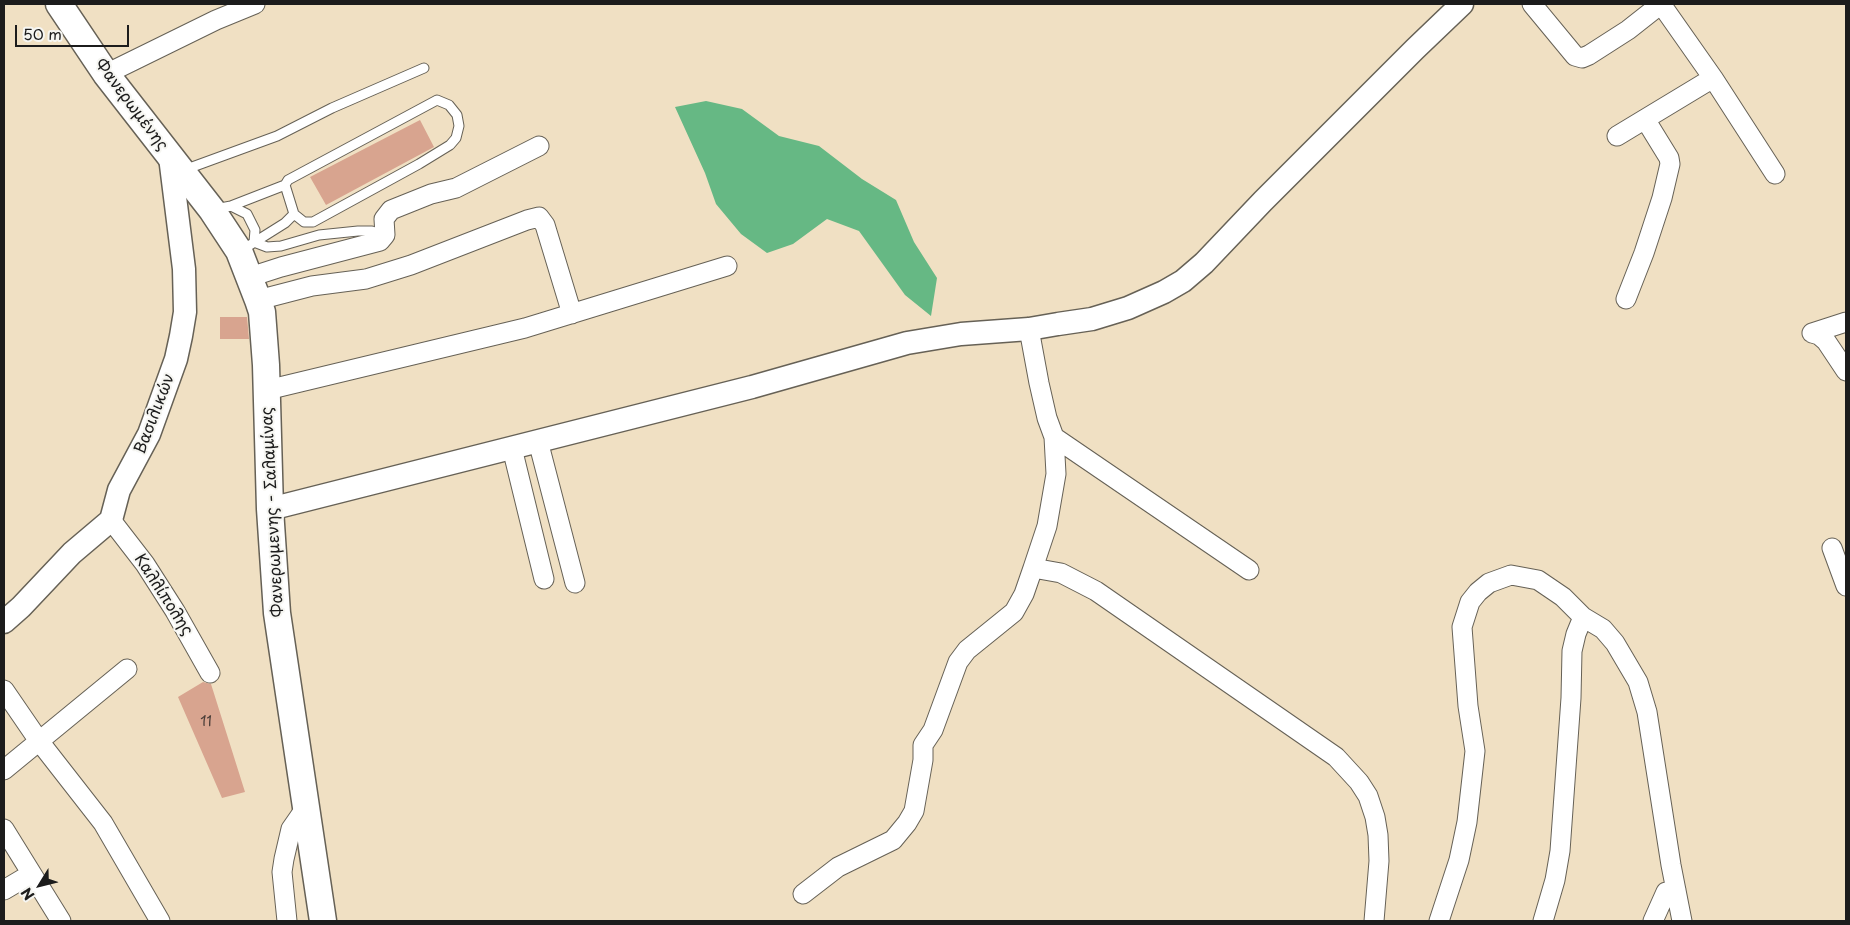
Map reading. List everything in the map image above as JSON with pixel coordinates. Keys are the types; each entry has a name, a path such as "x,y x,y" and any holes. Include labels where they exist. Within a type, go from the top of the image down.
{"main road":[{"name":"Φανερωμένης","path":"59,4 106,74 176,164"},
{"name":"Φανερωμενης - Σαλαμίνας","path":"176,164 221,208 246,247 262,321 267,390 270,509 277,612 323,921"}],"street":[{"path":"106,74 216,20 255,4"},
{"path":"270,509 752,386 907,343 961,334 1029,329 1092,319 1128,308 1164,292 1204,263 1325,139 1462,4"},
{"path":"1532,4 1575,56 1582,58 1589,56 1620,35 1661,4 1713,78 1775,174"},
{"path":"1618,136 1713,78"},
{"path":"1626,299 1644,253 1662,198 1670,164 1669,158 1645,119"},
{"path":"254,288 281,267 380,241 385,235 384,219 391,210 431,194 456,188 539,146"},
{"name":"Βασιλικών","path":"111,520 120,490 149,434 176,359 181,336 185,312 185,284 176,164"},
{"path":"254,288 312,286 366,279 411,265 527,220 539,218 545,225 572,314"},
{"path":"267,390 525,328 727,266"},
{"path":"1846,322 1812,333 1819,335 1826,341 1846,371"},
{"path":"803,894 838,867 893,840 907,823 914,811 923,760 923,745 933,730 958,662 967,650 1014,612 1024,594 1047,526 1056,474 1054,437 1047,418 1029,329"},
{"path":"1054,437 1249,570"},
{"path":"538,441 575,583"},
{"path":"512,448 544,579"},
{"path":"4,622 72,553 111,520"},
{"name":"Καλλίπολης","path":"111,520 145,564 210,673"},
{"path":"1832,548 1846,586"},
{"path":"1033,568 1061,573 1096,591 1336,758 1348,770 1368,796 1375,817 1379,861 1374,921"},
{"path":"1439,921 1459,860 1467,822 1475,751 1468,706 1462,627 1470,602 1478,592 1489,583 1511,575 1538,580 1563,596 1583,618 1603,629 1615,643 1638,682 1648,712 1682,921"},
{"path":"1543,921 1555,880 1560,851 1572,651 1576,634 1583,618"},
{"path":"4,770 128,669"},
{"path":"4,690 39,741 103,823 153,919"},
{"path":"287,921 282,872 284,859 291,829 307,806"},
{"path":"4,829 61,921"},
{"path":"4,890 31,874"},
{"path":"1653,921 1666,892 1676,890"}],"lane":[{"path":"176,164 277,136 332,108 424,68"},
{"path":"221,208 285,185 288,180 437,100 449,105 457,115 459,126 456,138 450,145 313,222 304,222 294,214 285,185"},
{"path":"246,247 284,223 294,214"},
{"path":"246,247 281,246 320,235 358,231 372,231 385,235"}],"green space":[{"path":"706,101 742,109 779,136 819,146 862,179 896,200 914,242 937,278 931,316 905,295 859,231 827,219 793,244 767,253 741,234 716,204 705,173 675,107"}],"building":[{"path":"420,120 434,147 326,205 310,177"},
{"path":"220,317 247,317 249,339 220,339"},
{"path":"203,682 211,684 245,792 222,798 178,697"}]}
